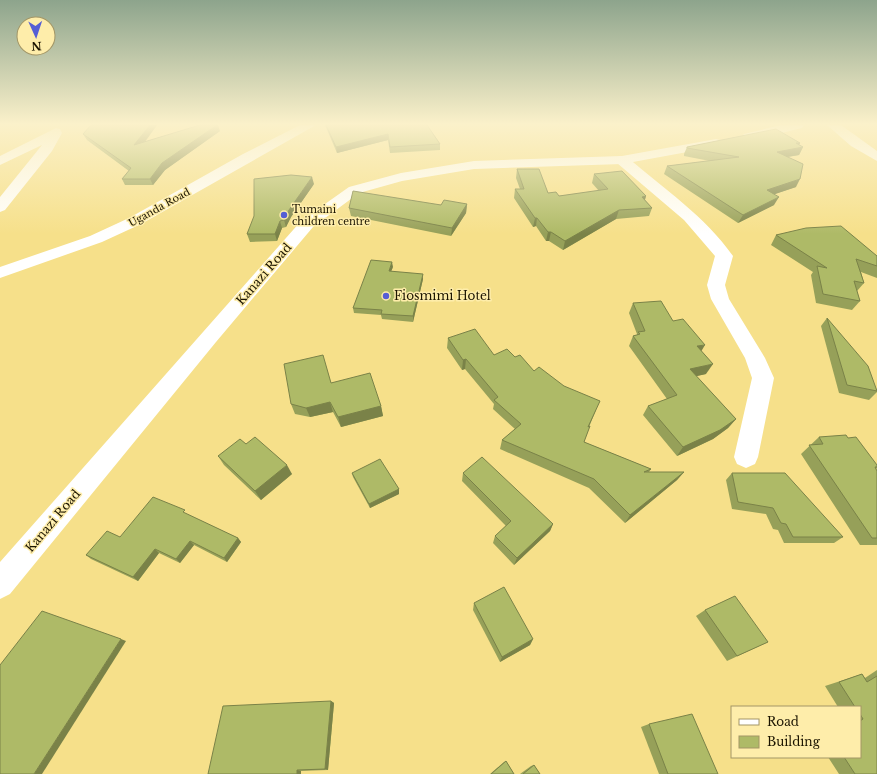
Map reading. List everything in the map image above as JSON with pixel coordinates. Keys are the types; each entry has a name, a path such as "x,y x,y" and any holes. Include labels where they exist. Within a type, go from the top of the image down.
{"street":[{"path":"0,207 37,161"},
{"name":"Uganda Road","path":"0,272 96,239 136,221 241,161"},
{"name":"Kanazi Road","path":"0,584 307,224 331,205 354,190 401,177 474,165 589,161"},
{"path":"623,161 672,201 710,237 724,256 716,285 720,299 755,358 763,378 746,457"}],"building":[{"path":"121,161 165,161 150,179 122,179 131,168"},
{"path":"706,161 797,161 803,164 800,179 767,190 779,197 743,215 667,166"},
{"path":"517,169 539,169 548,193 556,192 559,196 608,189 594,174 622,171 646,196 642,197 652,208 619,210 565,241 551,232 548,232 537,218 535,218 515,189 524,189"},
{"path":"291,175 312,177 289,210 284,220 280,221 275,234 247,234 254,216 254,179"},
{"path":"353,191 441,205 444,200 467,204 452,228 349,208"},
{"path":"841,226 877,256 877,266 856,259 864,283 854,281 860,301 823,294 817,266 827,268 776,235 806,228"},
{"name":"Fiosmimi Hotel","path":"371,260 392,262 389,271 423,274 413,316 381,314 382,310 353,308"},
{"path":"661,301 673,321 683,319 705,345 697,346 713,364 690,369 736,419 720,430 683,447 648,406 677,395 633,336 640,334 638,332 645,331 633,303"},
{"path":"827,318 868,366 877,391 847,385"},
{"path":"475,329 494,355 507,349 515,357 520,355 534,371 539,367 564,386 600,401 588,427 590,426 584,442 651,469 644,472 684,472 630,515 594,479 502,440 521,424 494,400 498,397 466,359 463,360 448,338"},
{"path":"323,355 331,383 370,373 381,406 338,417 330,402 306,408 291,404 284,364"},
{"path":"846,435 848,438 856,437 877,465 877,467 875,467 877,471 877,538 872,538 809,445 823,444 819,437"},
{"path":"255,437 287,465 255,491 218,456 240,439 246,444"},
{"path":"482,457 553,524 517,558 495,536 511,521 463,473"},
{"path":"380,459 399,489 369,504 352,473"},
{"path":"732,473 785,473 843,537 793,537 786,524 781,523 773,508 738,502"},
{"path":"153,497 185,510 183,512 238,538 224,558 190,541 176,559 155,549 133,577 86,555 107,531 120,537"},
{"path":"504,587 533,639 502,657 474,603"},
{"path":"735,596 768,642 737,656 705,610"},
{"path":"42,611 121,639 34,774 0,774 0,665"},
{"path":"862,674 867,682 877,676 877,774 855,774 845,758 861,758 861,720 863,719 861,716 861,706 854,706 839,682"},
{"path":"331,701 325,769 297,770 297,774 208,774 223,706"},
{"path":"692,714 718,774 668,774 649,724"},
{"path":"506,761 514,774 491,774"},
{"path":"534,765 540,774 523,774"}],"place":[{"name":"Tumaini children centre","path":"284,215"},
{"name":"Fiosmimi Hotel","path":"386,296"}]}
